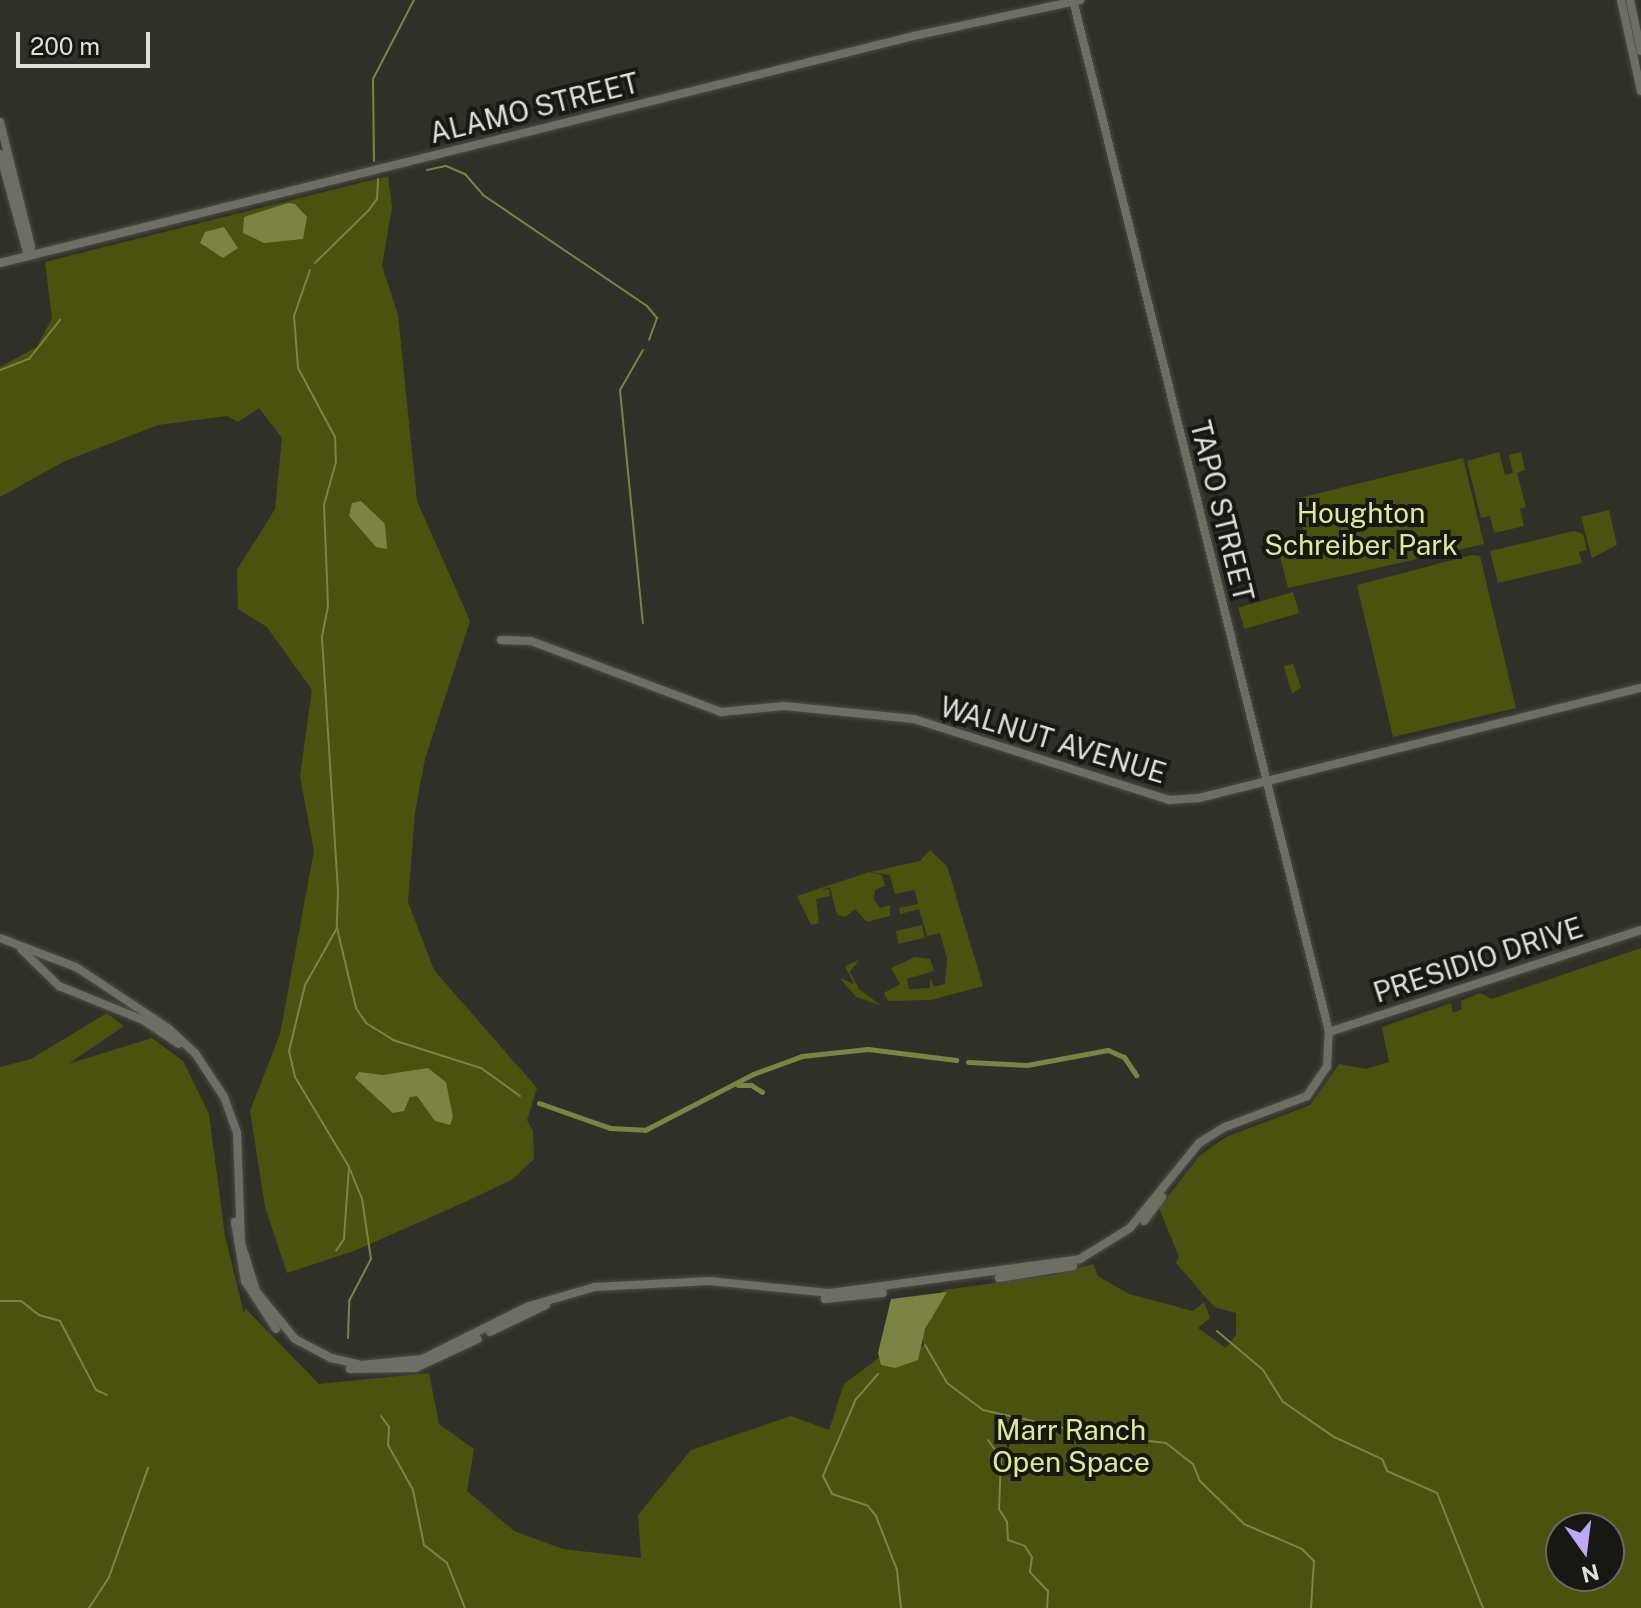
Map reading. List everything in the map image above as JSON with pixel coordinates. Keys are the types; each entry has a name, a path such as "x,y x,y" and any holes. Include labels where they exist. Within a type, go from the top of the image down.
{"street":[{"path":"1621,0 1641,91"},
{"path":"1630,0 1641,51"},
{"name":"ALAMO STREET","path":"0,263 918,35 1075,1"},
{"name":"TAPO STREET","path":"1075,1 1329,1032"},
{"path":"0,122 31,246 28,256"},
{"path":"0,154 28,256"},
{"name":"WALNUT AVENUE","path":"501,640 531,641 721,712 784,706 914,719 1169,800 1266,781 1641,688"},
{"name":"PRESIDIO DRIVE","path":"1329,1032 1641,930"},
{"path":"0,938 22,950 76,967 168,1028 195,1053 224,1097 237,1133 241,1243 261,1301 303,1344 331,1358 376,1366 422,1359 529,1306 595,1287 709,1281 830,1293 1080,1259 1130,1228 1199,1143 1312,1092 1327,1066 1329,1032"},
{"path":"22,950 59,986 143,1020 191,1056 221,1102 233,1140 236,1246 250,1294 270,1322 299,1348 339,1366 373,1372 431,1363 516,1318 588,1293 705,1287 841,1298 1086,1262 1135,1232 1192,1157 1212,1140 1294,1109 1315,1096 1334,1062 1335,1040 1329,1032"}],"green space":[{"path":"388,176 392,207 382,266 398,315 417,501 470,621 425,759 415,812 408,902 434,970 537,1088 527,1120 533,1131 534,1159 513,1179 465,1202 354,1251 287,1273 265,1207 250,1111 280,1034 314,851 300,776 312,690 267,627 238,609 237,570 275,509 282,438 259,408 238,422 227,416 158,425 65,461 0,497 0,367 37,347 52,318 45,262"},
{"path":"1499,452 1505,475 1513,473 1509,455 1521,452 1525,470 1517,473 1526,507 1520,509 1524,526 1494,533 1490,516 1481,518 1467,461"},
{"name":"Houghton Schreiber Park","path":"1463,458 1484,544 1288,588 1277,544 1305,537 1295,499"},
{"path":"1609,510 1617,545 1592,558 1581,517"},
{"path":"1574,531 1583,534 1587,550 1579,552 1582,563 1498,583 1490,551"},
{"path":"1472,555 1480,556 1516,708 1393,737 1357,585"},
{"path":"1293,592 1299,613 1244,629 1238,608"},
{"path":"1293,664 1301,687 1292,694 1284,666"},
{"path":"930,850 947,866 983,986 931,1000 888,1001 884,993 900,984 891,968 915,957 930,959 934,971 907,979 909,989 930,988 930,978 934,987 945,984 947,958 940,933 927,936 919,909 900,914 899,908 918,904 915,890 895,894 890,875 871,872 920,861"},
{"path":"869,872 882,875 885,886 875,890 874,900 880,908 890,905 890,916 867,922 855,909 845,917 837,915 830,887 822,890 829,889 830,896 816,899 819,923 811,925 797,896"},
{"path":"922,925 925,938 899,944 896,931"},
{"name":"Marr Ranch Open Space","path":"1641,948 1641,1608 0,1608 0,1067 31,1059 107,1013 124,1026 68,1064 152,1038 183,1061 209,1114 225,1236 244,1314 245,1308 319,1384 429,1373 439,1424 474,1449 467,1491 514,1531 563,1549 641,1558 638,1515 691,1450 791,1416 829,1430 844,1384 888,1351 924,1346 922,1337 944,1290 1059,1274 1093,1264 1098,1276 1129,1294 1193,1311 1204,1302 1210,1318 1198,1328 1226,1348 1236,1335 1236,1313 1214,1307 1176,1263 1179,1257 1159,1208 1199,1156 1226,1137 1310,1105 1339,1064 1366,1069 1389,1062 1382,1027 1451,1003 1453,1013 1462,1009 1461,1001 1480,993 1492,999"},
{"path":"859,960 850,972 859,989 882,1006 856,997 840,978 854,984 845,966"}],"shaded area":[{"path":"288,203 295,204 307,217 303,239 264,243 243,233 244,217"},
{"path":"224,227 238,248 223,258 200,243 205,232"},
{"path":"361,501 385,524 387,549 376,547 349,516 352,503"},
{"path":"428,1068 446,1082 453,1117 450,1125 435,1121 417,1096 410,1097 404,1111 393,1113 355,1078 359,1072 383,1075"},
{"path":"947,1292 925,1329 918,1360 895,1368 881,1365 878,1353 891,1299"}],"waterway":[{"path":"374,161 373,79 414,0"},
{"path":"427,170 446,166 465,174 483,195 647,306 657,318 649,340"},
{"path":"315,263 369,210 377,199 378,179"},
{"path":"310,270 294,316 298,368 335,437 336,462 324,505 328,606 322,637 338,890 337,928 305,985 289,1051 295,1077 349,1167 344,1239 336,1251"},
{"path":"0,370 29,359 60,320"},
{"path":"643,350 620,390 643,623"},
{"path":"337,928 356,1008 366,1023 393,1040 481,1068 520,1096"},
{"path":"539,1103 610,1128 645,1130 753,1074 802,1056 868,1049 956,1060"},
{"path":"968,1062 1027,1065 1108,1050 1124,1057 1136,1075"},
{"path":"738,1085 751,1085 762,1092"},
{"path":"348,1338 349,1301 371,1259 362,1199 350,1169"},
{"path":"0,1301 21,1301 39,1315 60,1321 96,1390 107,1395"},
{"path":"1217,1331 1263,1370 1282,1401 1334,1437 1382,1459 1387,1471 1437,1493 1483,1608"},
{"path":"925,1345 947,1383 983,1410 1082,1432 1119,1430 1123,1438 1166,1443 1193,1464 1200,1481 1244,1524 1302,1549 1314,1561 1311,1608"},
{"path":"878,1374 856,1399 823,1476 832,1494 868,1506 876,1516 897,1570 901,1608"},
{"path":"381,1416 389,1427 388,1445 413,1490 424,1545 447,1563 465,1608"},
{"path":"988,1440 1001,1458 999,1509 1007,1522 1008,1540 1025,1546 1032,1557 1030,1572 1048,1591 1047,1608"},
{"path":"89,1608 109,1577 148,1468"}]}
